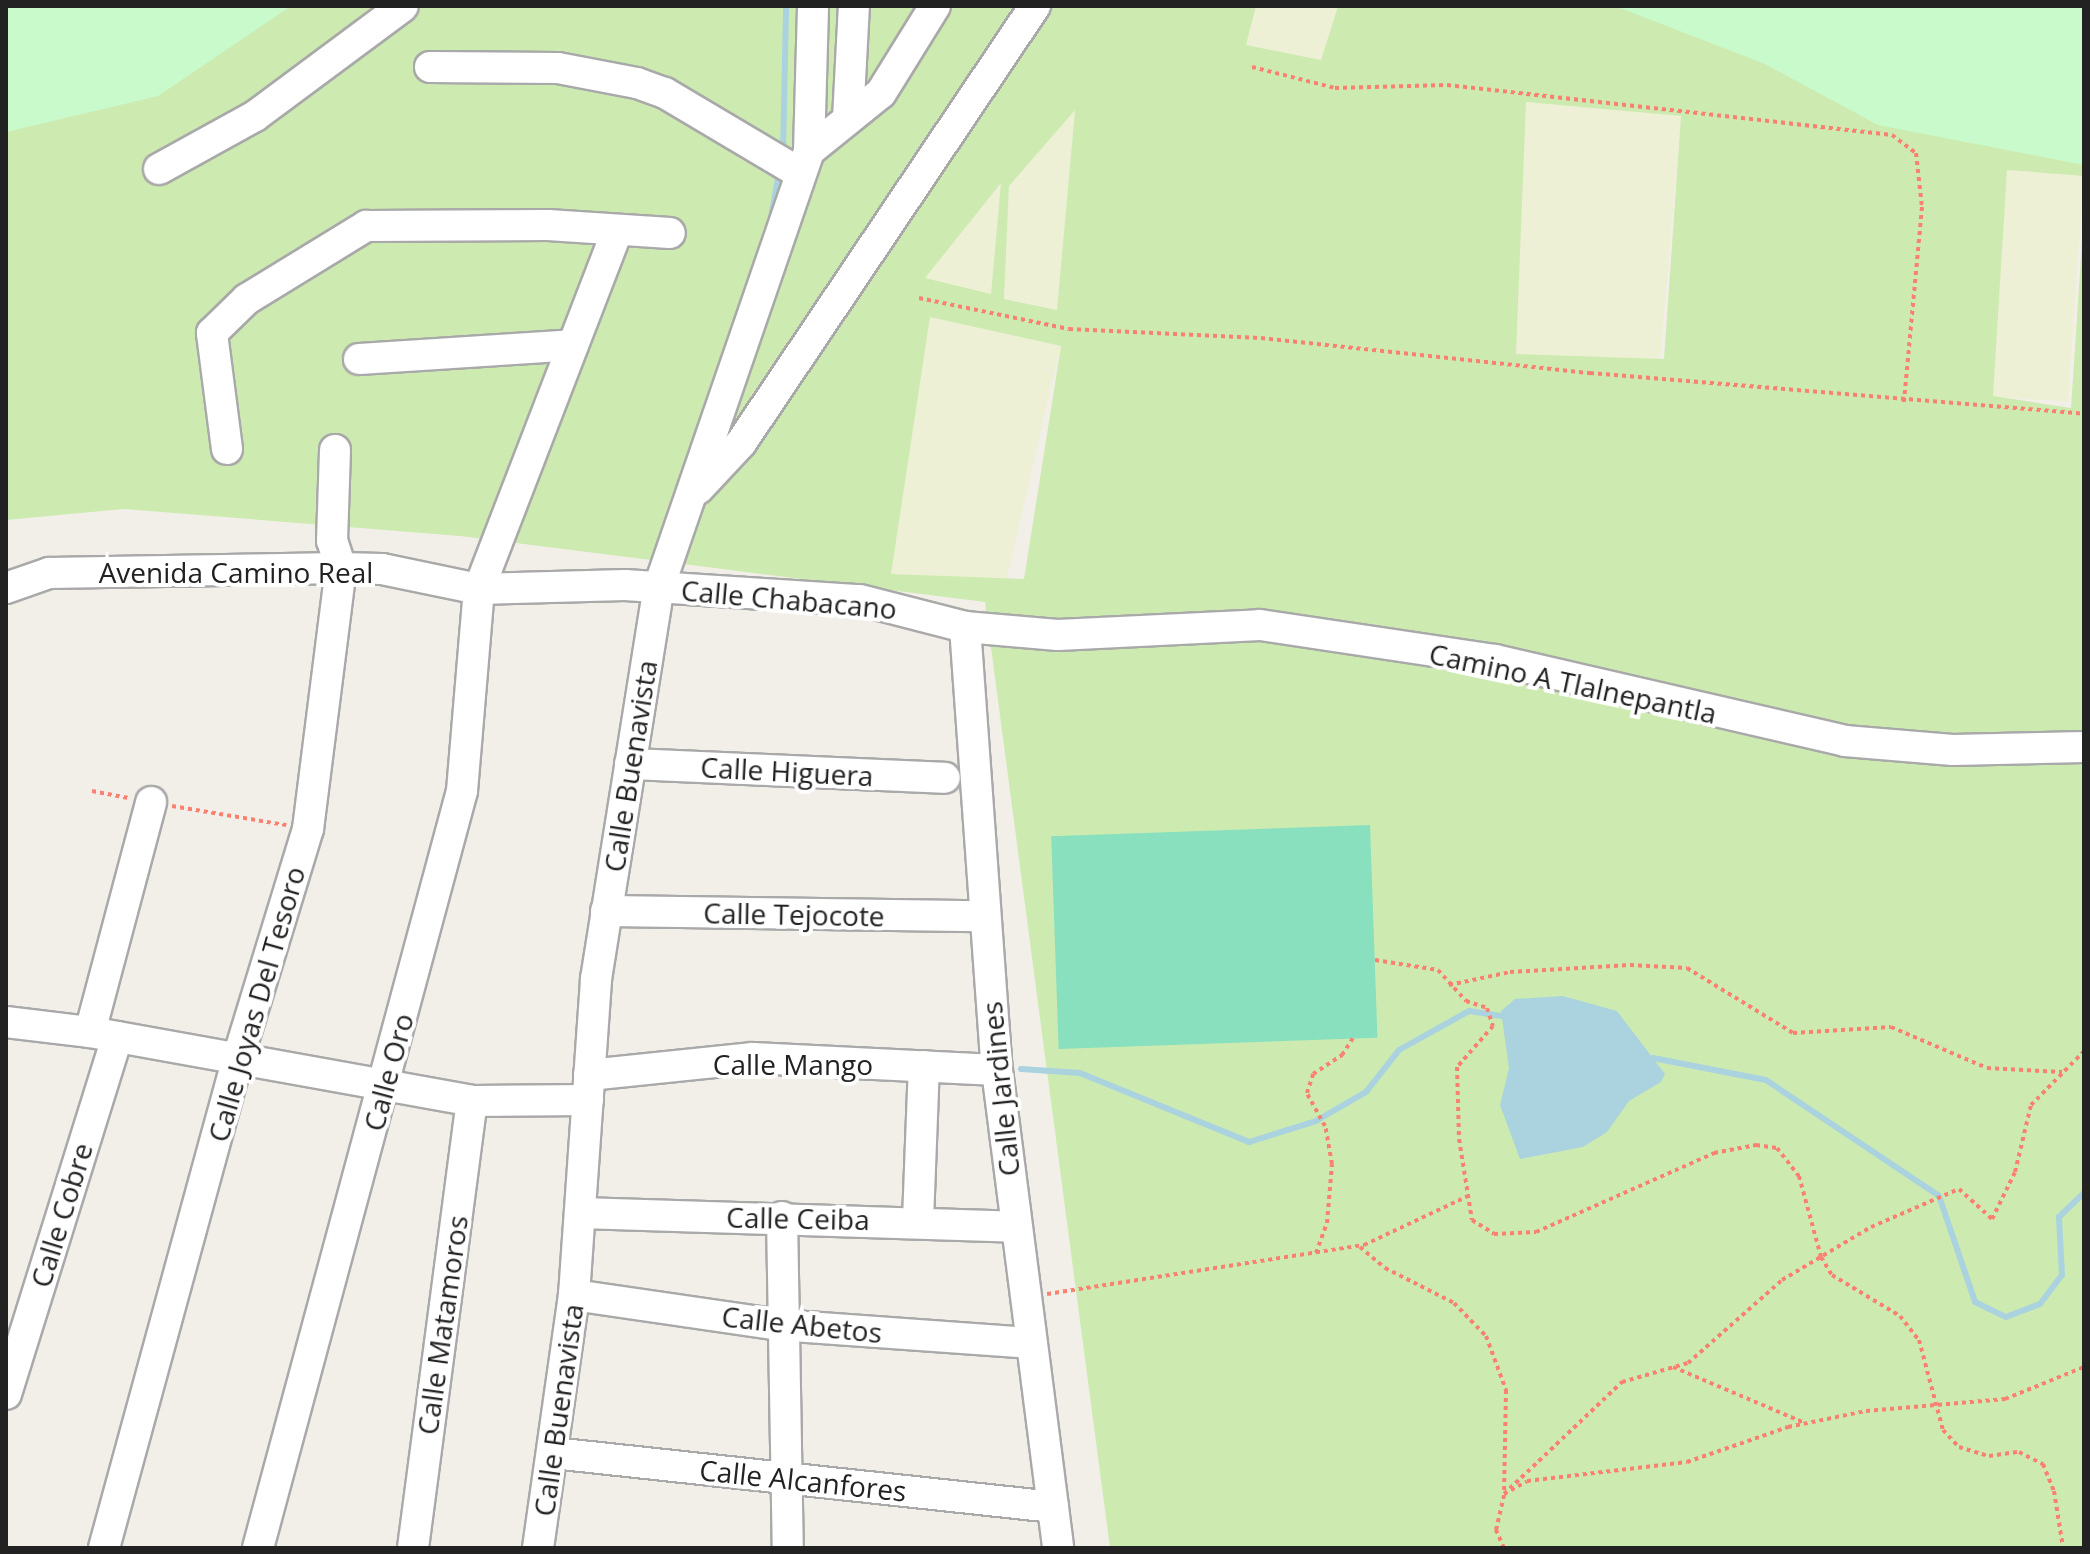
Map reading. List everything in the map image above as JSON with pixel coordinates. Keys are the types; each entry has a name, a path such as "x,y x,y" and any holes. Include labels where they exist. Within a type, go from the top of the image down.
{"street":[{"path":"159,169 255,116 403,6"},
{"name":"Calle Buenavista","path":"538,1548 574,1295 588,1088 606,911 659,587 804,162 813,6"},
{"path":"848,119 854,6"},
{"path":"430,67 558,68 637,83 665,93 804,162 848,119 881,93 935,6"},
{"path":"689,500 741,443 1035,6"},
{"path":"227,449 212,333 247,299 366,226 548,225 617,232 670,233"},
{"name":"Calle Oro","path":"258,1548 462,791 479,589 617,232"},
{"path":"359,359 573,345"},
{"name":"Calle Joyas Del Tesoro","path":"104,1548 237,1061 308,829 341,568 332,541 335,450"},
{"name":"Avenida Camino Real","path":"6,588 49,573 341,568 382,569 479,589 659,587"},
{"name":"Calle Chabacano","path":"659,587 860,600 965,627"},
{"name":"Camino A Tlalnepantla","path":"965,627 1058,635 1260,625 1495,660 1845,741 1953,750 2084,747"},
{"name":"Calle Jardines","path":"965,627 983,916 997,1070 1058,1548"},
{"name":"Calle Higuera","path":"630,764 945,778"},
{"name":"Calle Cobre","path":"6,1394 103,1034 151,802"},
{"name":"Calle Tejocote","path":"606,911 983,916"},
{"name":"Calle Mango","path":"6,1022 103,1034 237,1061 472,1101 588,1088 753,1058 997,1070"},
{"path":"918,1220 924,1066"},
{"name":"Calle Matamoros","path":"413,1548 472,1101"},
{"name":"Calle Ceiba","path":"580,1213 918,1220 1016,1227"},
{"path":"782,1217 780,1325 788,1548"},
{"name":"Calle Abetos","path":"574,1295 780,1325 1031,1343"},
{"name":"Calle Alcanfores","path":"553,1453 1053,1507"}],"path":[{"path":"1252,67 1335,88 1447,85 1892,135 1916,153 1922,207 1904,402"},
{"path":"919,298 1069,329 1261,338 1904,402 2084,414"},
{"path":"92,791 308,829"},
{"path":"1375,960 1438,970 1449,986 1466,1001 1487,1008 1493,1026 1457,1067 1459,1139 1472,1220 1494,1234 1536,1232 1714,1153 1756,1145 1777,1148 1799,1176 1821,1257 1832,1275 1900,1316 1919,1340 1943,1430 1959,1447 1989,1456 2019,1452 2043,1464 2054,1491 2063,1548"},
{"path":"1449,986 1510,972 1630,965 1687,968 1793,1033 1891,1027 1987,1068 2062,1072"},
{"path":"1316,1253 1327,1223 1331,1179 1325,1126 1307,1093 1313,1074 1342,1055 1353,1038"},
{"path":"1504,1494 1622,1382 1688,1363 1782,1280 1871,1227 1959,1189 1992,1219 2015,1172 2031,1105 2084,1051"},
{"path":"1025,1297 1359,1246 1468,1196"},
{"path":"1359,1246 1385,1268 1454,1303 1486,1336 1506,1390 1504,1494 1496,1530 1504,1548"},
{"path":"1673,1367 1807,1424"},
{"path":"1504,1494 1527,1481 1687,1462 1807,1424 1866,1411 2005,1399 2084,1367"}],"green space":[{"path":"6,6 1256,6 1246,45 1321,60 1338,6 2084,6 2084,176 2007,170 1993,396 2071,408 2084,211 2084,1548 1110,1548 985,602 460,536 124,509 6,520","holes":["1526,102 1681,116 1664,359 1516,354","1075,110 1057,310 1004,299 1009,186","1001,183 991,294 925,278","930,317 1061,346 1024,579 891,574"]},
{"path":"6,6 291,6 158,96 6,132"},
{"path":"1256,6 1338,6 1321,60 1245,45"},
{"path":"1615,6 2084,6 2084,165 1878,125 1765,64"},
{"path":"1526,102 1681,116 1659,367 1504,353"},
{"path":"1075,109 1057,310 1004,299 1009,186"},
{"path":"2007,170 2084,175 2068,402 1991,396"},
{"path":"1002,182 991,295 924,278"},
{"path":"930,316 1061,346 1002,600 871,570"},
{"path":"1370,825 1377,1038 1059,1049 1051,836"}],"water":[{"path":"1563,996 1617,1011 1665,1074 1661,1082 1629,1101 1607,1132 1583,1147 1520,1159 1500,1105 1509,1068 1501,1011 1515,999"}],"waterway":[{"path":"783,154 786,6"},
{"path":"771,217 779,173"},
{"path":"1021,1069 1080,1073 1249,1142 1316,1121 1366,1092 1399,1050 1469,1011 1509,1017"},
{"path":"1653,1058 1766,1080 1939,1196 1975,1302 2006,1317 2040,1304 2062,1275 2059,1217 2084,1193"}]}
